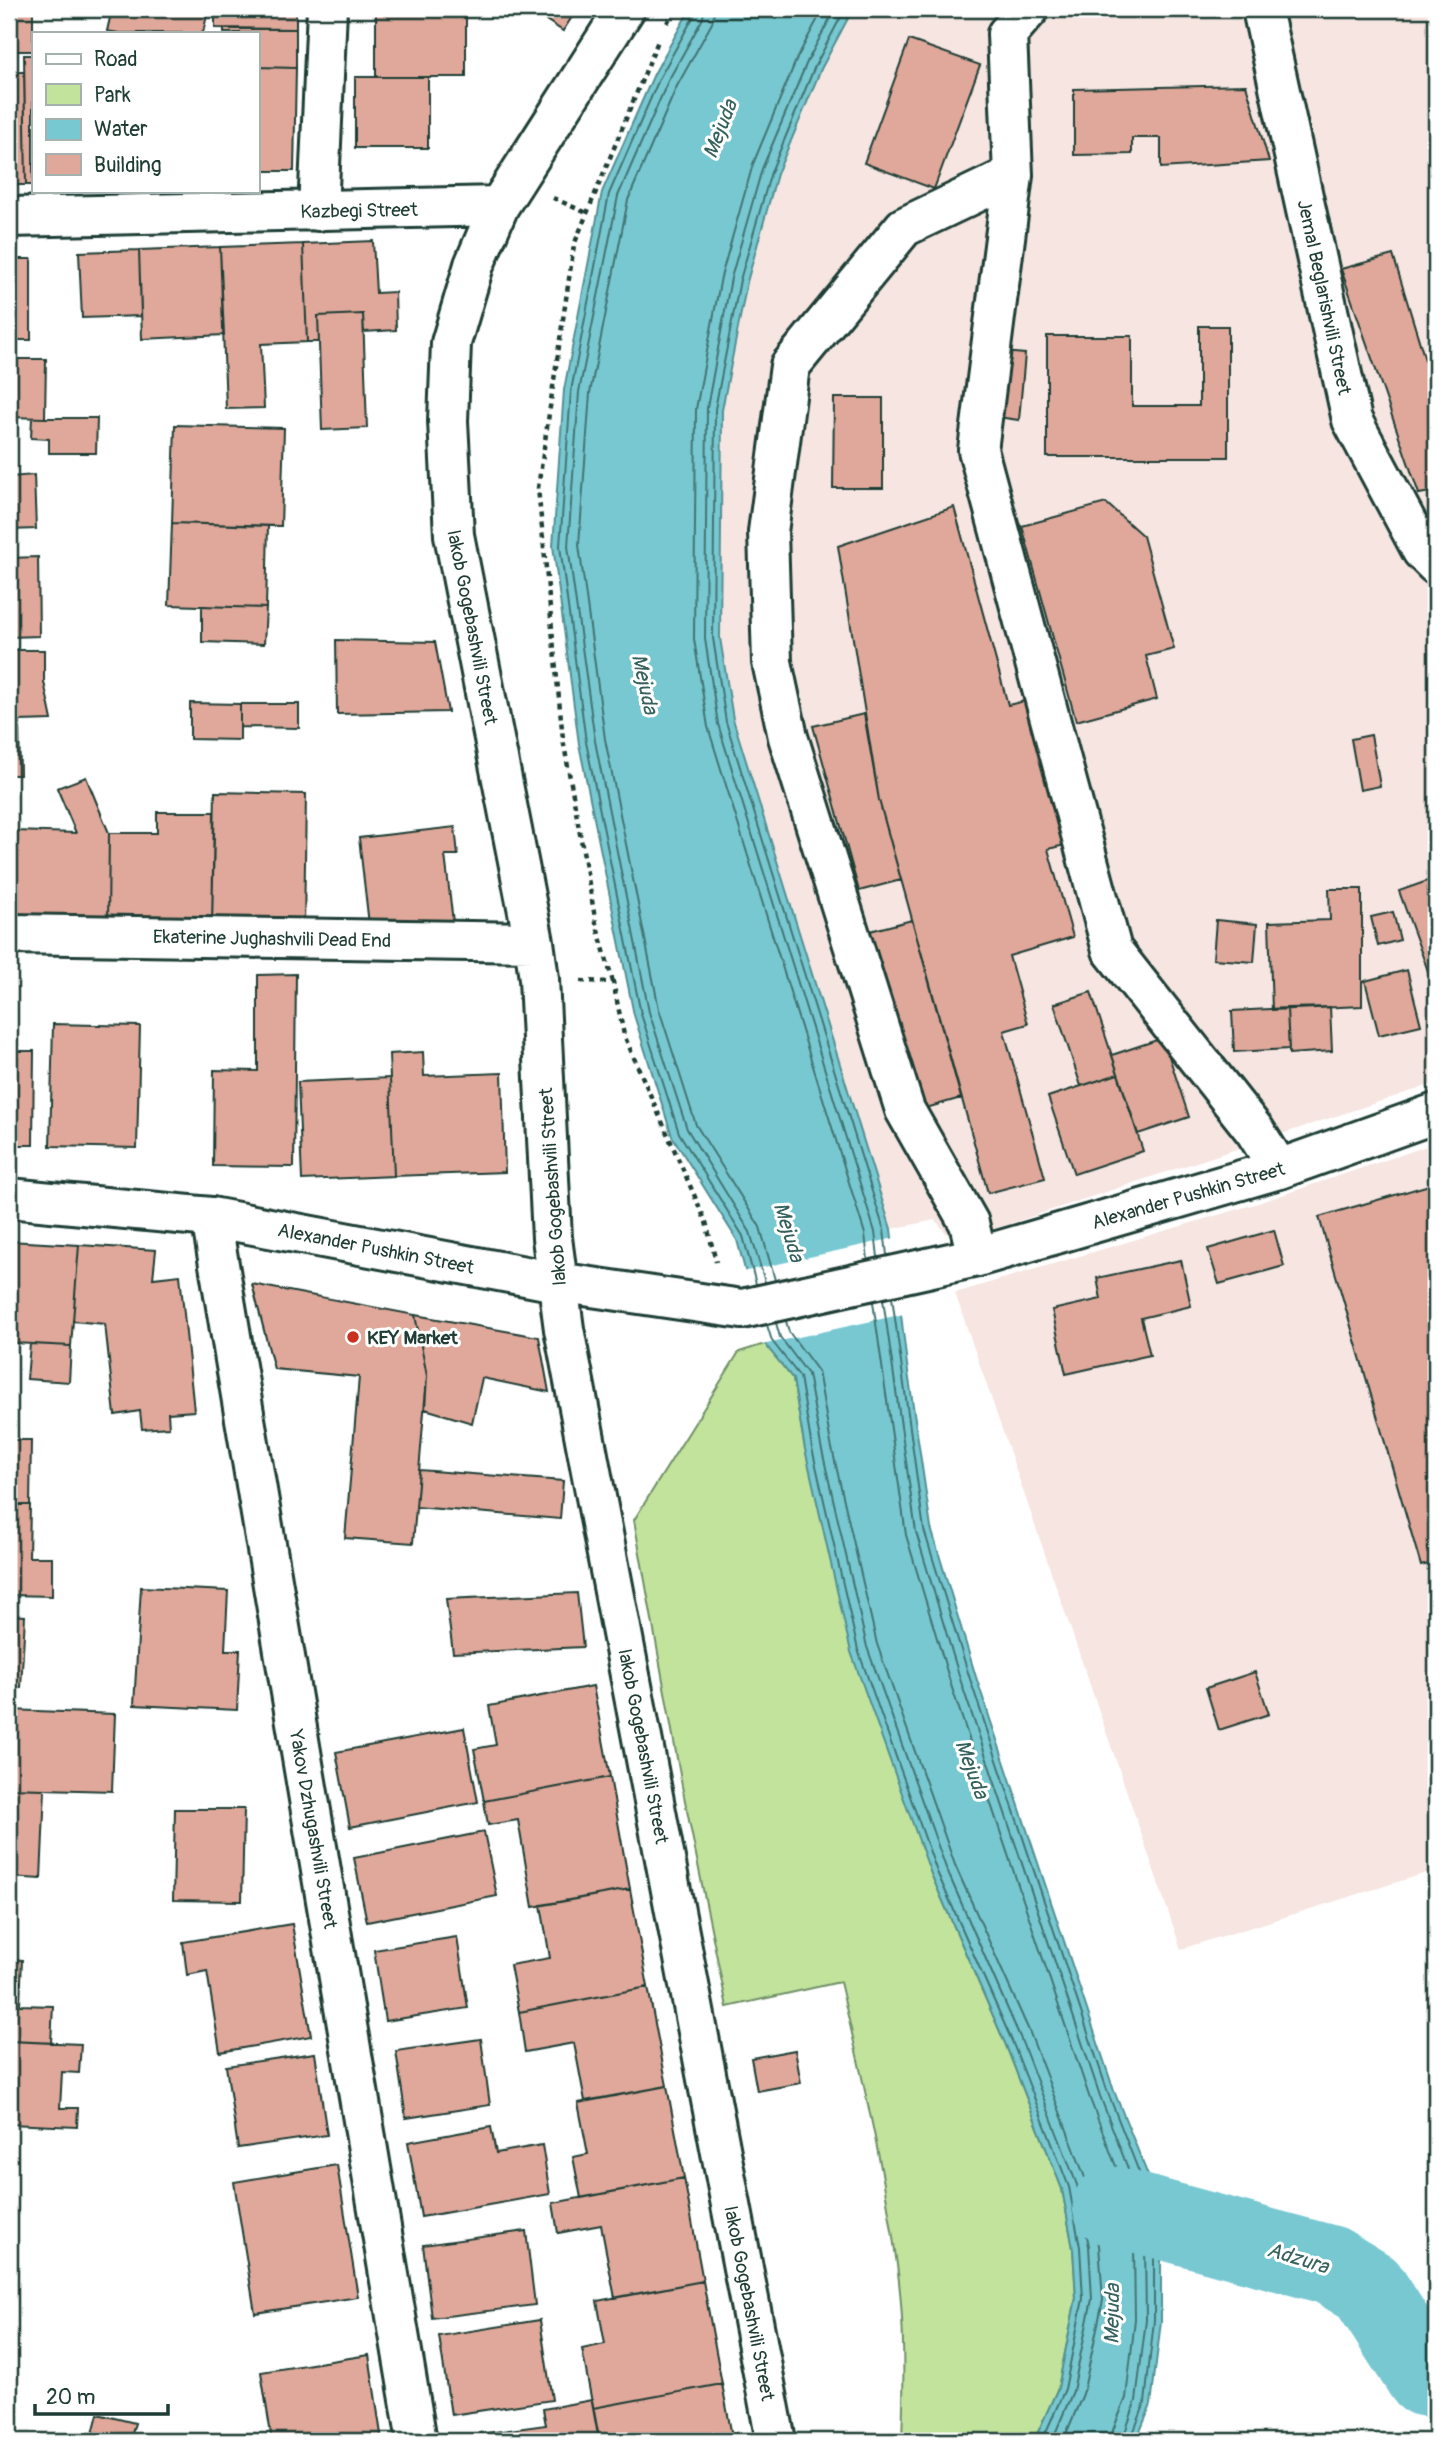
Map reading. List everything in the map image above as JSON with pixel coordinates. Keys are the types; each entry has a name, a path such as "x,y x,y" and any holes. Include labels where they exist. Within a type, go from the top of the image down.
{"street":[{"path":"318,211 327,9"},
{"name":"Iakob Gogebashvili Street","path":"625,9 499,206 474,265 451,343 448,421 454,535 537,960 552,1238 557,1282 776,2441"},
{"path":"1029,9 1007,34 1013,174 978,450 1112,950 1255,1131 1279,1169"},
{"name":"Jemal Beglarishvili Street","path":"1262,9 1352,420 1422,551 1436,565"},
{"path":"977,1257 969,1223 905,1110 788,737 772,662 768,532 790,366 904,227 1013,174"},
{"name":"Kazbegi Street","path":"9,217 499,206"},
{"name":"Ekaterine Jughashvili Dead End","path":"9,934 537,960"},
{"name":"Alexander Pushkin Street","path":"9,1198 211,1217 557,1282 742,1309 977,1257 1279,1169 1436,1113"},
{"name":"Yakov Dzhugashvili Street","path":"211,1217 417,2441"}],"path":[{"path":"666,26 675,9"},
{"path":"661,34 574,245 538,488 563,739 596,923 613,982 624,1035 706,1222 717,1268"},
{"path":"537,960 613,982"}],"shaded area":[{"path":"853,9 1436,9 1436,1083 954,1242 935,1220 891,1229 733,719 720,638 722,410 747,282 777,174 821,69"},
{"path":"1436,1143 1436,1870 1181,1949 955,1293 1252,1205"}],"green space":[{"path":"765,1344 793,1379 805,1449 931,1874 1005,2043 1062,2189 1073,2248 1076,2298 1058,2388 1034,2441 902,2441 903,2331 900,2287 879,2158 840,1982 727,2007 682,1786 634,1520 739,1352"}],"water":[{"name":"Mejuda","path":"690,9 853,9 821,69 777,174 747,282 722,410 720,638 733,719 891,1229 907,1365 931,1528 976,1677 1114,2091 1153,2188 1161,2242 1161,2321 1151,2405 1136,2441 1034,2441 1058,2388 1076,2298 1073,2248 1062,2189 1005,2043 931,1874 851,1652 805,1449 793,1379 765,1344 737,1240 672,1136 634,1015 579,744 553,546 564,390 602,192 654,74"}],"pier":[{"path":"895,1238 904,1314 762,1345 742,1272"}],"building":[{"path":"9,9 33,9 32,51 9,51"},
{"path":"112,9 176,9 207,15 203,32 107,31"},
{"path":"215,9 296,9 296,29 215,28"},
{"path":"376,9 466,9 466,77 376,77"},
{"path":"529,9 577,9 563,31"},
{"path":"224,29 296,29 296,68 259,67 259,32 224,32"},
{"path":"909,40 980,65 934,189 864,163"},
{"path":"24,55 32,55 32,185 26,185"},
{"path":"259,67 296,68 294,171 259,171"},
{"path":"9,72 24,72 26,185 9,185"},
{"path":"355,77 428,77 428,148 355,148"},
{"path":"1246,85 1269,161 1161,168 1161,138 1132,138 1132,154 1074,155 1074,89"},
{"path":"373,241 376,293 395,292 396,330 364,332 363,314 318,316 319,342 307,342 303,244"},
{"path":"303,244 307,342 261,344 264,408 226,409 220,247"},
{"path":"220,247 224,335 142,339 139,250"},
{"path":"139,250 141,316 82,318 79,252"},
{"path":"1393,255 1436,396 1436,491 1419,494 1341,269"},
{"path":"9,259 31,259 31,340 9,340"},
{"path":"363,314 367,428 322,430 318,316"},
{"path":"1199,326 1228,326 1228,457 1047,457 1047,336 1132,336 1132,406 1199,406"},
{"path":"1004,352 1025,354 1019,420 997,417"},
{"path":"9,359 46,359 45,418 9,417"},
{"path":"834,398 883,398 883,488 833,488"},
{"path":"32,418 97,418 96,453 49,453 49,439 31,438"},
{"path":"175,425 284,428 281,526 172,523"},
{"path":"9,460 10,477 34,475 36,529 9,530"},
{"path":"1106,503 1143,536 1174,649 1146,656 1157,699 1076,721 1022,526"},
{"path":"954,507 1008,705 1029,700 1069,844 1048,849 1073,937 1009,956 1028,1024 1004,1031 1045,1178 988,1193 879,800 838,546"},
{"path":"172,523 268,526 266,608 169,605"},
{"path":"38,557 39,636 9,637 9,558"},
{"path":"202,606 266,608 264,644 202,642"},
{"path":"336,640 435,642 448,712 337,714"},
{"path":"11,650 44,650 44,682 52,720 19,721 20,775 9,775"},
{"path":"190,703 240,704 240,740 190,739"},
{"path":"240,704 299,704 299,728 240,727"},
{"path":"864,714 879,800 901,880 859,891 813,726"},
{"path":"1371,735 1380,786 1360,790 1351,739"},
{"path":"86,777 109,833 108,923 14,922 15,831 76,833 57,788"},
{"path":"215,792 306,794 304,930 212,925"},
{"path":"157,812 214,812 212,925 108,923 109,833 157,833"},
{"path":"455,827 458,855 445,855 453,922 370,933 359,838"},
{"path":"9,831 15,831 14,922 9,922"},
{"path":"1436,878 1436,993 1399,891"},
{"path":"1329,889 1362,889 1362,1006 1272,1010 1269,922 1330,920"},
{"path":"1393,912 1400,940 1378,946 1371,917"},
{"path":"912,920 961,1098 919,1110 870,931"},
{"path":"1216,920 1257,924 1254,962 1213,959"},
{"path":"1407,970 1421,1025 1379,1035 1365,981"},
{"path":"296,974 294,1167 213,1166 214,1070 258,1071 258,975"},
{"path":"1091,992 1118,1074 1081,1086 1054,1004"},
{"path":"1330,1007 1332,1051 1289,1054 1287,1008"},
{"path":"1287,1008 1289,1049 1234,1052 1232,1011"},
{"path":"53,1024 140,1026 137,1148 50,1146"},
{"path":"1163,1038 1189,1117 1138,1134 1112,1055"},
{"path":"9,1051 34,1051 33,1145 9,1145"},
{"path":"423,1052 424,1076 502,1073 505,1172 394,1176 389,1054"},
{"path":"1118,1074 1143,1151 1074,1174 1048,1097"},
{"path":"390,1078 394,1176 302,1180 298,1082"},
{"path":"1436,1183 1436,1562 1421,1566 1319,1217"},
{"path":"1274,1230 1284,1266 1219,1284 1208,1249"},
{"path":"9,1241 79,1245 71,1346 14,1343 15,1326 9,1326"},
{"path":"79,1245 156,1250 153,1278 180,1275 194,1411 168,1413 169,1427 142,1429 140,1411 115,1415 105,1324 73,1321"},
{"path":"1181,1260 1191,1306 1141,1318 1150,1355 1066,1374 1052,1310 1101,1299 1097,1278"},
{"path":"252,1284 415,1315 427,1376 413,1543 345,1538 359,1377 274,1369"},
{"path":"415,1315 539,1337 549,1392 482,1378 472,1423 425,1409 427,1376"},
{"path":"30,1344 71,1346 69,1382 27,1379"},
{"path":"9,1410 13,1410 13,1440 31,1440 30,1505 9,1505"},
{"path":"419,1470 563,1481 560,1519 416,1507"},
{"path":"9,1505 30,1505 29,1557 52,1557 52,1596 9,1595"},
{"path":"141,1587 228,1591 225,1650 240,1650 237,1710 134,1705"},
{"path":"577,1593 583,1647 453,1653 446,1599"},
{"path":"9,1615 25,1616 21,1688 9,1687"},
{"path":"1255,1672 1269,1714 1219,1730 1206,1688"},
{"path":"593,1686 610,1777 484,1801 474,1749 496,1745 489,1706"},
{"path":"9,1710 115,1714 112,1791 9,1788"},
{"path":"464,1728 478,1802 350,1827 336,1752"},
{"path":"610,1777 630,1889 533,1907 518,1820 488,1825 484,1801"},
{"path":"9,1788 45,1789 41,1879 9,1877"},
{"path":"175,1809 244,1809 242,1901 173,1900"},
{"path":"484,1832 497,1896 367,1922 354,1858"},
{"path":"630,1889 648,1987 519,2012 510,1965 550,1958 541,1905"},
{"path":"292,1924 311,2036 220,2052 207,1971 187,1975 183,1942"},
{"path":"457,1937 468,2008 385,2021 374,1950"},
{"path":"9,1959 22,1960 20,2005 53,2006 51,2043 9,2041"},
{"path":"648,1987 667,2086 585,2101 574,2043 525,2052 519,2012"},
{"path":"481,2039 490,2105 406,2118 396,2051"},
{"path":"9,2041 81,2044 79,2073 62,2072 60,2108 78,2108 77,2127 9,2124"},
{"path":"795,2050 801,2083 757,2091 751,2058"},
{"path":"315,2053 327,2135 238,2148 226,2066"},
{"path":"667,2086 684,2178 581,2198 573,2157 588,2154 578,2103"},
{"path":"491,2127 496,2153 542,2145 550,2194 421,2217 408,2142"},
{"path":"337,2165 358,2297 255,2313 234,2182"},
{"path":"684,2178 703,2281 615,2298 601,2225 558,2233 553,2203"},
{"path":"526,2231 535,2305 432,2318 423,2245"},
{"path":"703,2281 722,2384 593,2408 582,2349 605,2344 597,2301"},
{"path":"540,2320 552,2400 451,2415 439,2336"},
{"path":"369,2355 382,2441 272,2441 261,2372"},
{"path":"722,2384 733,2441 662,2441 661,2435 625,2441 599,2441 593,2408"},
{"path":"592,2400 599,2438 579,2441 459,2441 458,2437 546,2425 543,2409"},
{"path":"98,2414 135,2423 130,2441 91,2441"},
{"path":"9,2415 15,2415 14,2441 9,2441"}],"waterway":[{"name":"Adzura","path":"1112,2206 1330,2265 1368,2288 1425,2377 1436,2379"}],"place":[{"name":"KEY Market","path":"353,1337"}]}
